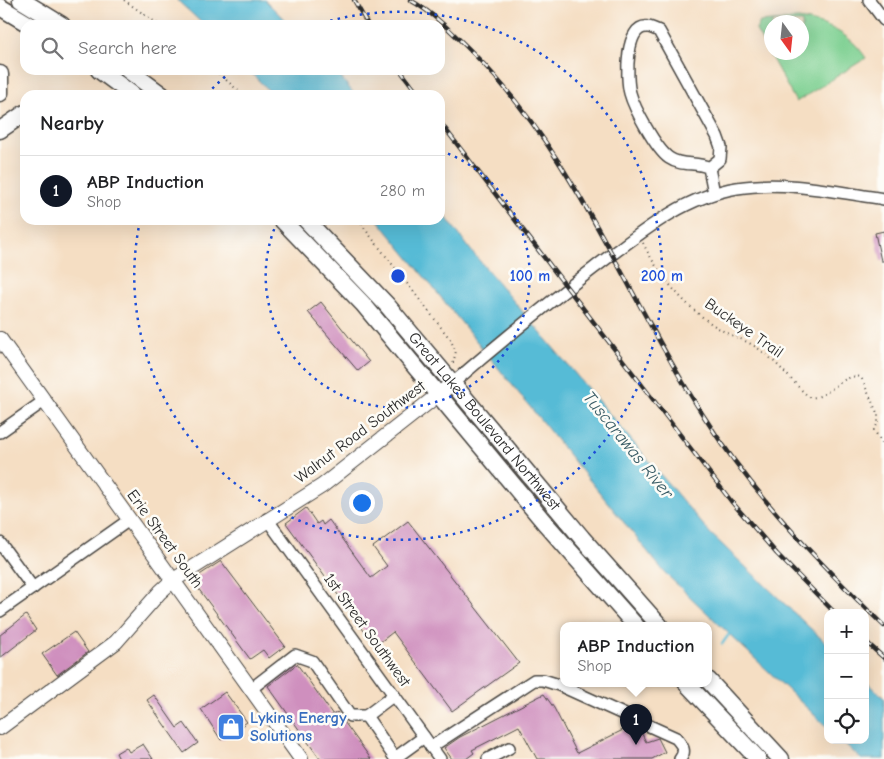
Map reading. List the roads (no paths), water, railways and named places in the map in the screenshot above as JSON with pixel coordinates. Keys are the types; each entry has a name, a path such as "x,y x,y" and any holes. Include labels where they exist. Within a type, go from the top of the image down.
{"highway":[{"path":"23,0 54,20"},
{"path":"0,7 22,20"},
{"path":"0,74 0,93"},
{"path":"106,75 126,90"},
{"path":"135,75 155,90"},
{"path":"0,130 20,116"},
{"name":"Great Lakes Boulevard Northwest","path":"287,225 363,304 544,522 632,622"},
{"name":"Great Lakes Boulevard Northwest","path":"311,225 387,305 582,538 656,622"},
{"path":"712,684 781,759"},
{"path":"690,687 758,759"}],"main road":[{"name":"Erie Street South","path":"0,339 301,759"},
{"name":"Walnut Road Southwest","path":"0,728 116,642 172,580 322,486 453,383"}],"street":[{"path":"869,0 884,20"},
{"path":"709,168 720,159 721,147 717,136 659,31 648,26 639,29 632,35 629,63 630,93 636,108 661,149 669,158 683,164 702,164 709,168 714,193"},
{"name":"Walnut Road Southwest","path":"453,383 553,300 673,211 714,193 752,186 777,186 884,199"},
{"path":"0,432 44,400"},
{"name":"1st Street Southwest","path":"267,519 440,759"},
{"path":"0,611 129,520"},
{"path":"0,543 33,588"},
{"path":"251,689 295,655 312,660 350,716 366,716 394,695"},
{"path":"366,716 395,759 428,742 534,680 543,680 560,685"},
{"path":"565,687 676,738 683,746 683,755 680,759"},
{"path":"488,759 509,748"}],"water":[{"path":"177,0 265,0 285,20 199,20"},
{"path":"253,75 339,75 351,90 268,90"},
{"name":"Tuscarawas River","path":"445,216 473,253 710,533 824,641 824,724 665,573 382,225 445,225"},
{"path":"869,684 884,698 884,759 861,759 845,744 869,744"}],"waterway":[{"path":"722,644 730,633"}],"railway":[{"path":"354,0 365,20"},
{"path":"410,0 438,20"},
{"path":"445,26 474,54 510,94 542,137 598,228 675,369 722,444 810,552 884,626"},
{"path":"404,75 415,90"},
{"path":"445,129 731,501 777,554 831,609"},
{"path":"869,645 884,658"}],"place":[{"name":"Lykins Energy Solutions","path":"231,727"},
{"name":"ABP Induction","path":"636,745"}]}
